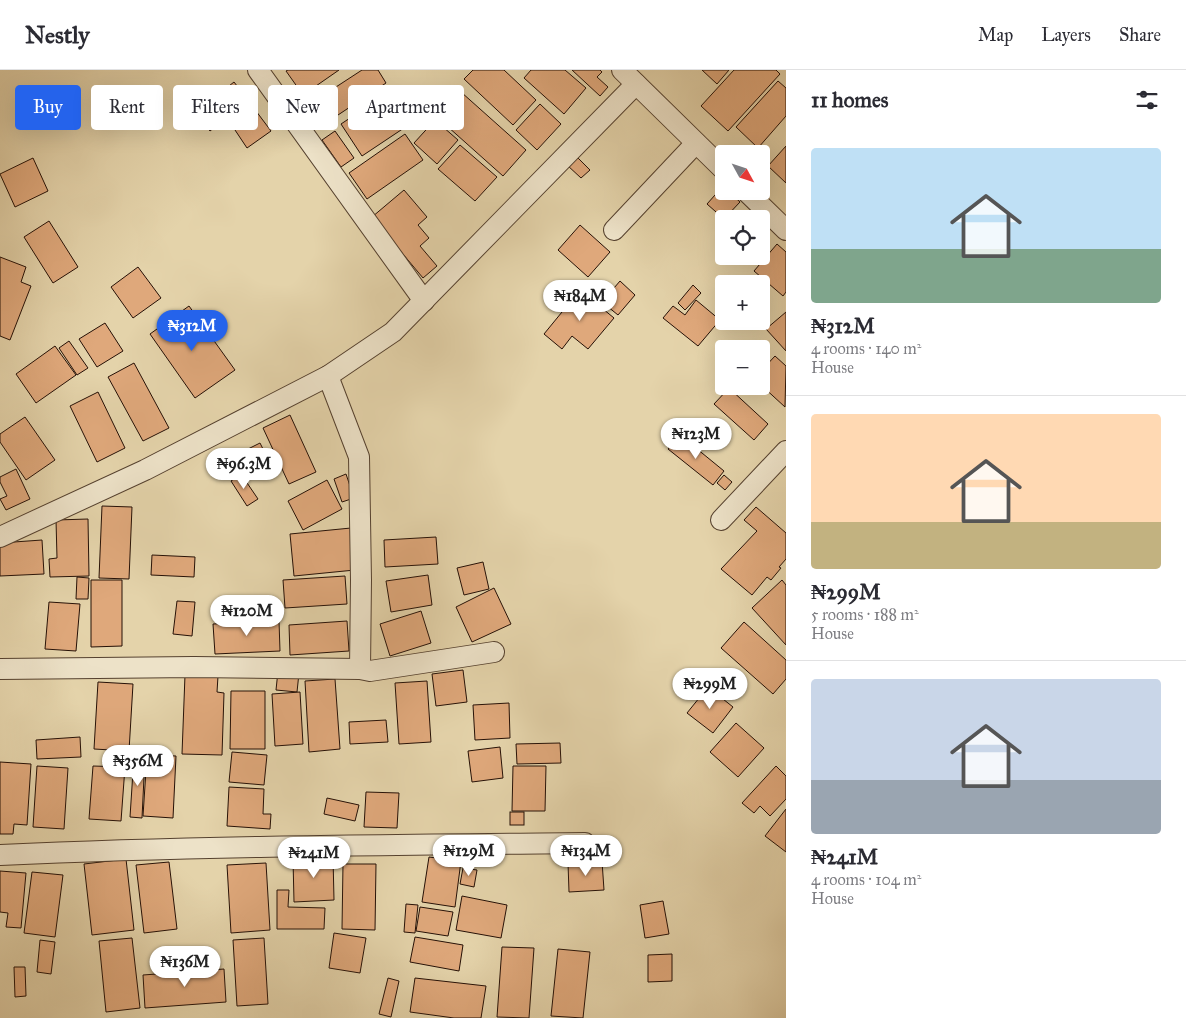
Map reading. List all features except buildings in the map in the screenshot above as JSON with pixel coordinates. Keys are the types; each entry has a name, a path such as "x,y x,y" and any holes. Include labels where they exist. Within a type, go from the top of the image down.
{"street":[{"path":"258,70 424,301"},
{"path":"0,537 145,470 328,376 393,332 424,301 629,77 715,161"},
{"path":"614,230 696,143"},
{"path":"755,200 786,230"},
{"path":"328,376 359,457 360,669"},
{"path":"721,520 786,451"},
{"path":"0,669 194,667 360,669 370,671 494,652"},
{"path":"0,855 123,849 585,843"}]}
